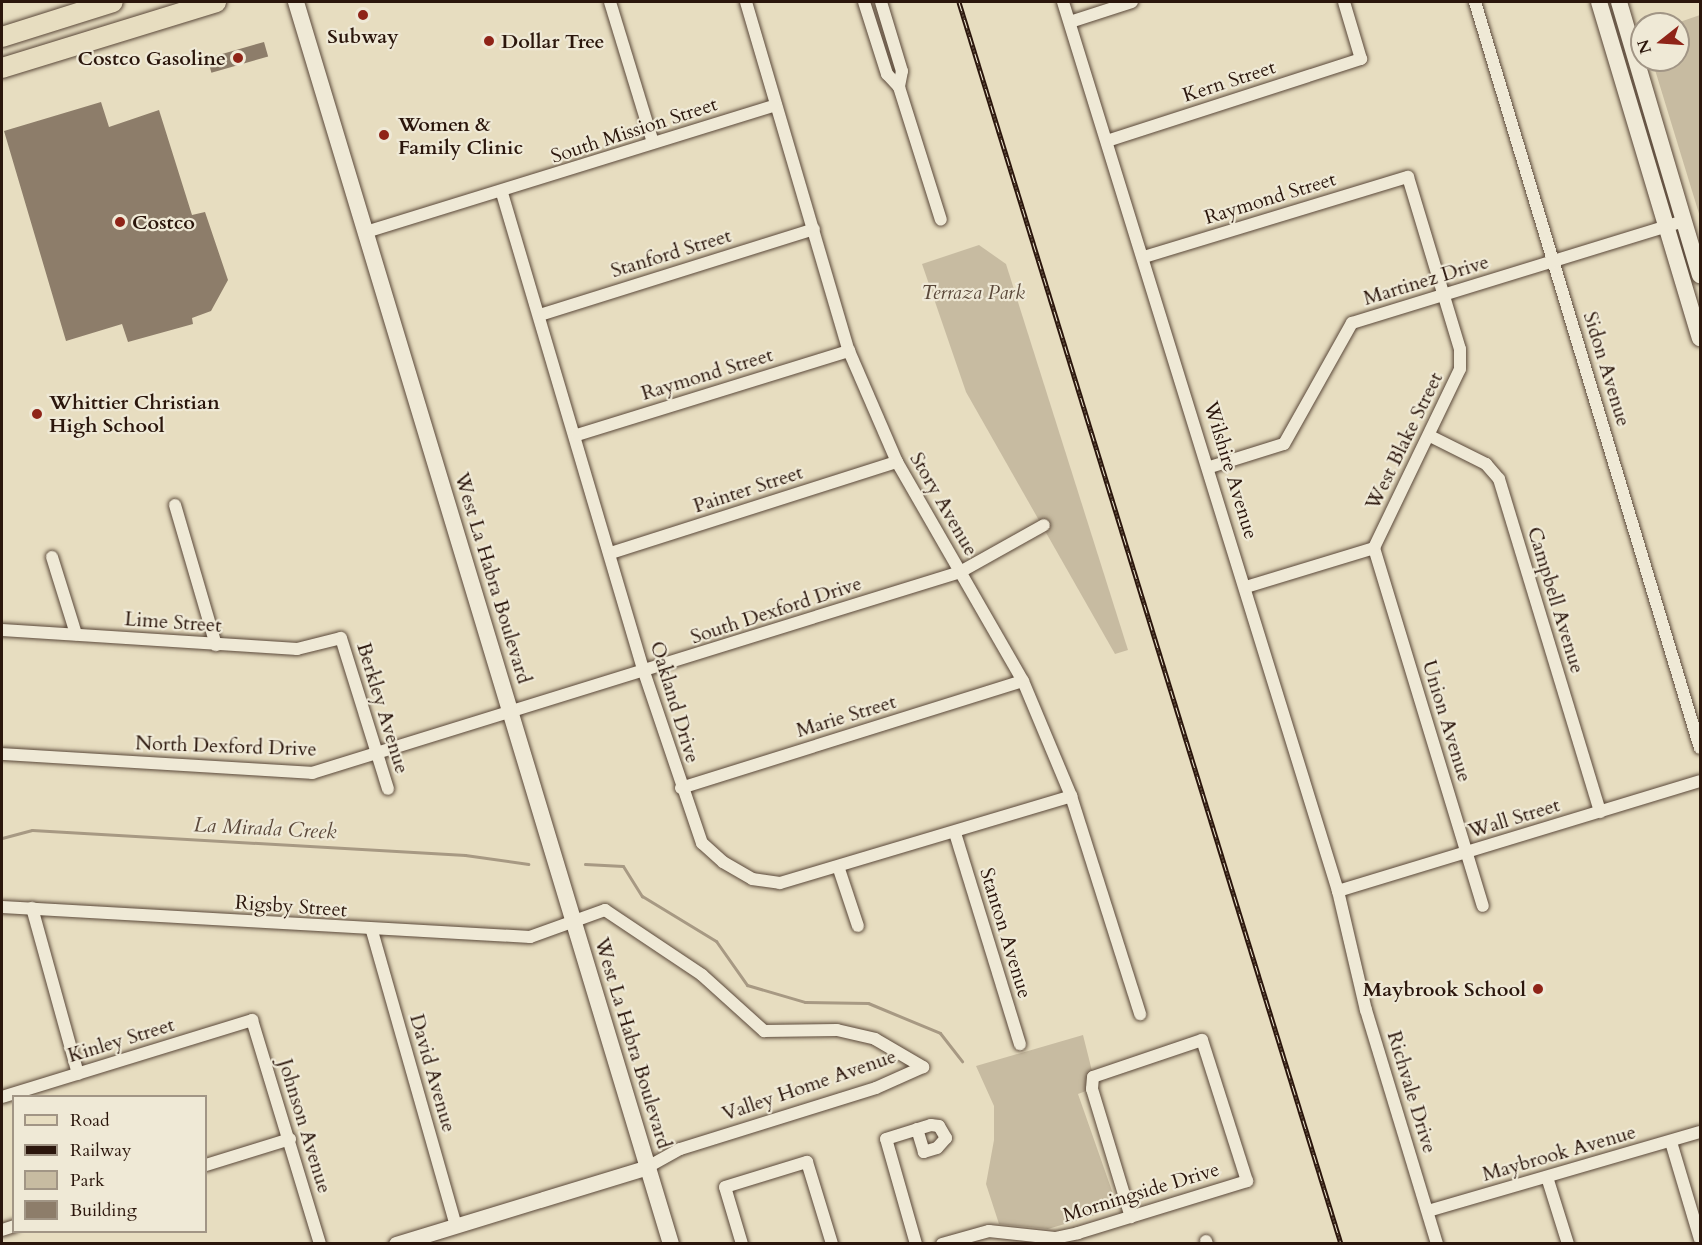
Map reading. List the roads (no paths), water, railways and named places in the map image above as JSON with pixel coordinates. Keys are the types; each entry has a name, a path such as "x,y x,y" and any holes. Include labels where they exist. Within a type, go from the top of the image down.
{"main road":[{"path":"2,37 113,2"},
{"path":"2,68 216,2"},
{"name":"West La Habra Boulevard","path":"296,2 671,1244"},
{"path":"1599,2 1701,338"},
{"path":"1619,2 1701,275"}],"street":[{"path":"610,2 653,143"},
{"name":"Story Avenue","path":"746,2 849,351 897,462 1023,681 1071,796 1140,1014"},
{"path":"864,2 887,74 899,87 941,219"},
{"path":"881,2 902,71 899,87"},
{"name":"Wilshire Avenue","path":"1064,2 1110,140 1210,467 1354,951"},
{"path":"1070,22 1132,2"},
{"name":"Kern Street","path":"1110,140 1361,59 1344,2"},
{"name":"Sidon Avenue","path":"1475,2 1701,748"},
{"name":"South Mission Street","path":"366,232 502,193 776,105"},
{"name":"Raymond Street","path":"1144,257 1408,177"},
{"name":"West Blake Street","path":"1374,548 1430,436 1460,369 1460,349 1408,177"},
{"name":"Oakland Drive","path":"502,193 577,435 644,672 681,788 702,843 723,862 752,879 780,883 839,869 1071,796"},
{"name":"Martinez Drive","path":"1210,467 1284,444 1352,323 1684,221"},
{"name":"Stanford Street","path":"540,315 814,229"},
{"name":"Raymond Street","path":"577,435 849,351"},
{"name":"Campbell Avenue","path":"1430,436 1486,464 1499,479 1600,812"},
{"name":"Painter Street","path":"611,553 897,462"},
{"path":"175,505 216,645"},
{"name":"South Dexford Drive","path":"512,714 960,572 1044,525"},
{"path":"1246,587 1374,548"},
{"name":"Union Avenue","path":"1374,548 1483,906"},
{"path":"52,558 76,634"},
{"name":"Lime Street","path":"2,630 297,649 341,638"},
{"name":"Berkley Avenue","path":"341,638 388,789"},
{"name":"Marie Street","path":"681,788 1023,681"},
{"name":"North Dexford Drive","path":"2,754 312,773 512,714"},
{"name":"Wall Street","path":"1338,891 1701,781"},
{"name":"Stanton Avenue","path":"955,834 1020,1044"},
{"path":"839,869 858,926"},
{"name":"Rigsby Street","path":"2,907 372,932 530,937 576,924"},
{"path":"32,908 78,1074"},
{"name":"Valley Home Avenue","path":"396,1244 436,1238 456,1226 648,1167 680,1149 876,1088 923,1067 875,1039 837,1030 764,1031 702,975 621,920 601,911 576,924"},
{"name":"David Avenue","path":"372,932 456,1226"},
{"name":"Richvale Drive","path":"1354,951 1366,1010 1437,1244"},
{"name":"Kinley Street","path":"2,1097 252,1020"},
{"name":"Johnson Avenue","path":"252,1020 320,1244"},
{"name":"Morningside Drive","path":"942,1244 989,1231 1055,1241 1246,1181 1202,1040 1147,1056 1093,1077 1092,1089 1131,1217"},
{"path":"916,1244 886,1139 917,1129"},
{"name":"Maybrook Avenue","path":"1428,1211 1701,1132"},
{"path":"207,1166 290,1139"},
{"path":"1671,1142 1701,1239"},
{"path":"742,1244 725,1187 807,1162 832,1244"},
{"path":"1547,1177 1568,1244"}],"waterway":[{"name":"La Mirada Creek","path":"2,838 32,830 465,855 528,864"},
{"name":"La Mirada Creek","path":"585,864 623,866 642,896 716,941 747,985 805,1002 868,1003 940,1033 962,1061"}],"railway":[{"path":"959,2 1341,1244"}],"place":[{"name":"Subway","path":"363,15"},
{"name":"Dollar Tree","path":"489,41"},
{"name":"Costco Gasoline","path":"238,58"},
{"name":"Women & Family Clinic","path":"384,135"},
{"name":"Costco","path":"120,222"},
{"name":"Whittier Christian High School","path":"37,414"},
{"name":"Maybrook School","path":"1538,989"}],"park label":[{"name":"Terraza Park","path":"973,292"}]}
